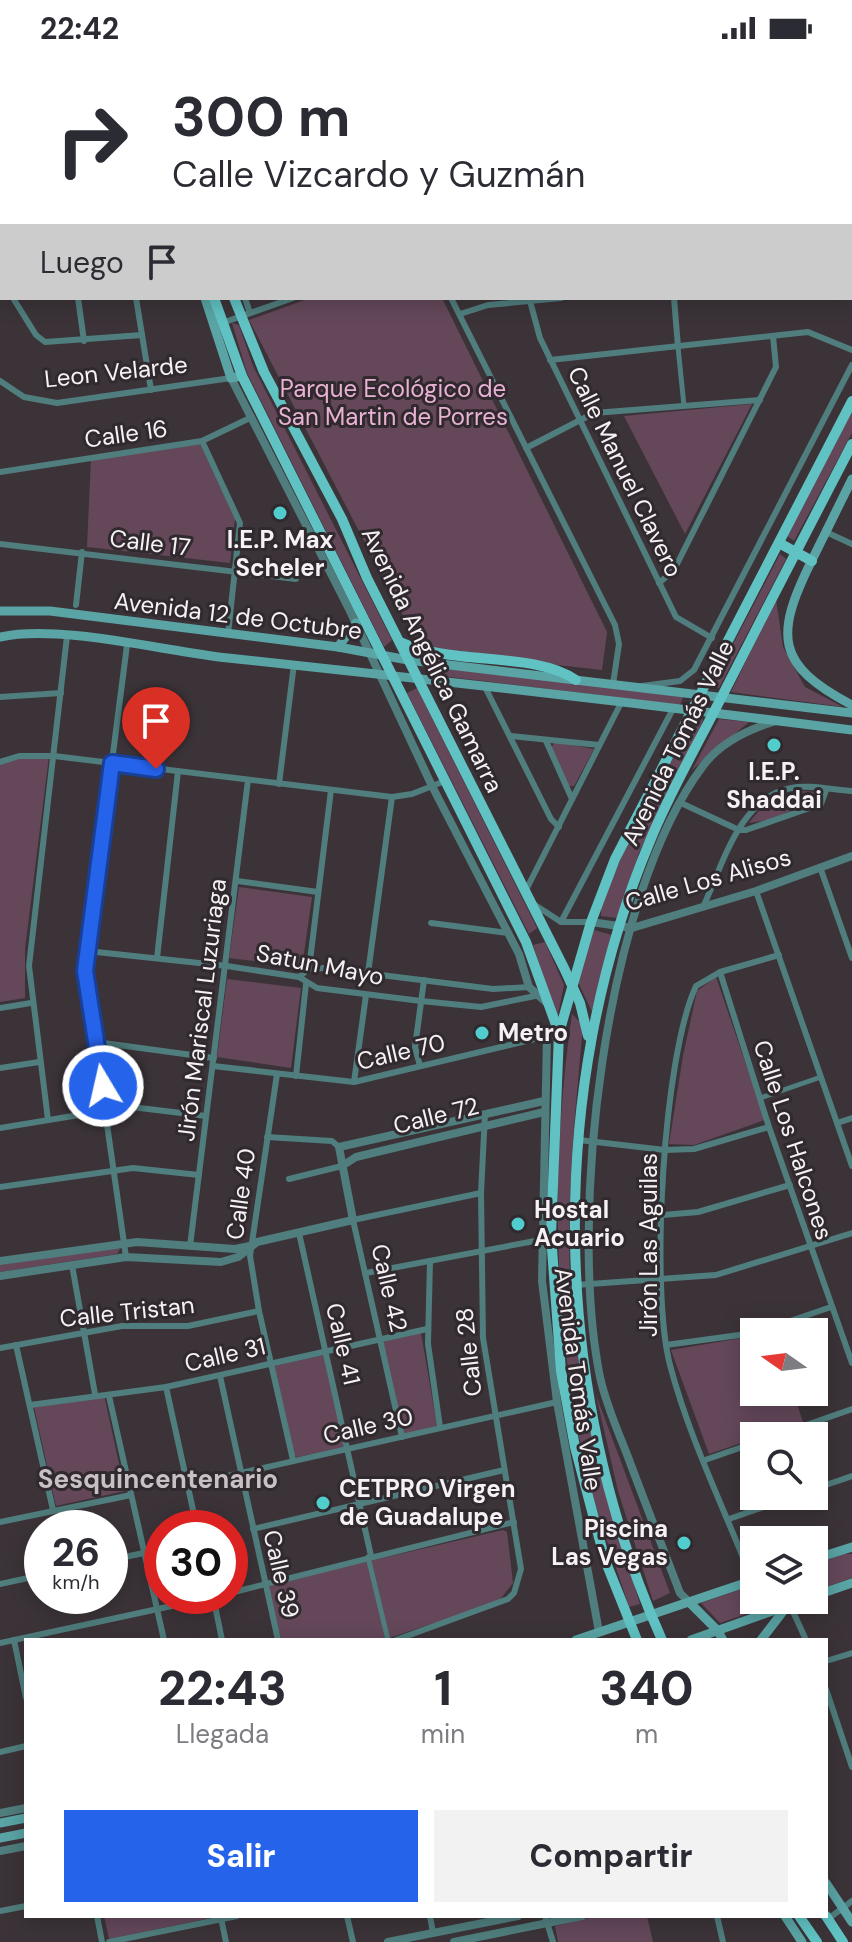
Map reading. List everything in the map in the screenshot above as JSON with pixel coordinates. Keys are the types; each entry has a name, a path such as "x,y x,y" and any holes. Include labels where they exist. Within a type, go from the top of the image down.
{"main road":[{"name":"Avenida Angélica Gamarra","path":"206,300 237,377 395,675 559,1033"},
{"name":"Avenida Angélica Gamarra","path":"215,300 237,377"},
{"name":"Avenida Angélica Gamarra","path":"235,300 399,642 526,890 580,1003 590,1042"},
{"name":"Avenida Tomás Valle","path":"636,1638 605,1560 589,1506 561,1371 551,1235 559,1033 591,922 630,828 852,401"},
{"name":"Avenida Tomás Valle","path":"661,1638 617,1515 598,1443 576,1285 579,1140 590,1042 619,927 664,809 850,451"},
{"path":"852,479 789,608 786,634 804,674 814,684 852,705"},
{"path":"779,543 812,561"},
{"name":"Avenida 12 de Octubre","path":"0,611 50,611 338,647 408,660 852,713"},
{"path":"338,647 356,623"},
{"name":"Avenida 12 de Octubre","path":"0,637 37,633 67,636 852,730"},
{"path":"399,642 452,657 558,669 576,680"},
{"path":"778,720 780,704"},
{"path":"828,1555 852,1547"},
{"path":"828,1591 852,1583"},
{"path":"601,1636 630,1622 740,1584"},
{"name":"Avenida Tomás Valle","path":"689,1602 722,1638"},
{"path":"696,1638 763,1614"},
{"path":"763,1638 782,1614"},
{"path":"0,1823 24,1818"},
{"path":"0,1838 24,1833"},
{"path":"828,1886 852,1922"},
{"path":"786,1918 802,1942"},
{"path":"800,1918 817,1942"},
{"path":"828,1918 843,1942"}],"street":[{"path":"14,300 36,335 45,342 142,335"},
{"path":"78,300 84,341"},
{"path":"136,300 151,390"},
{"name":"Avenida Angélica Gamarra","path":"245,300 245,315"},
{"path":"222,323 287,300"},
{"path":"452,300 615,625 619,644 613,684"},
{"path":"460,314 488,305 540,300"},
{"path":"674,300 684,406"},
{"name":"Calle Manuel Clavero","path":"530,301 540,338 550,360 679,622 712,638"},
{"path":"550,360 808,332 852,350"},
{"path":"659,583 674,570 778,362 773,336"},
{"name":"Avenida Tomás Valle","path":"635,687 685,679 712,638 852,365"},
{"name":"Leon Velarde","path":"0,381 24,397 46,403 237,377"},
{"name":"Avenida Angélica Gamarra","path":"237,377 253,417 356,623 432,786 508,933 524,952 529,987 542,995"},
{"path":"526,448 594,413 760,400"},
{"name":"Calle 16","path":"0,472 202,441 253,417"},
{"path":"202,441 239,518 228,634"},
{"path":"826,532 852,544"},
{"name":"Calle 17","path":"0,544 296,579"},
{"path":"76,605 82,552"},
{"path":"48,1120 31,1003 29,954 67,636"},
{"path":"126,1257 85,971 127,645"},
{"path":"279,784 294,664"},
{"path":"484,685 551,819 559,827"},
{"path":"0,697 61,693"},
{"path":"526,890 622,701"},
{"path":"532,903 561,922 674,707"},
{"name":"Avenida Tomás Valle","path":"689,1602 680,1593 600,1379 589,1222 593,1141 607,1037 632,928 655,858 703,765 722,747 754,728 778,720"},
{"path":"511,736 599,745"},
{"path":"546,741 572,799"},
{"path":"0,762 19,756 54,756 392,797 445,781"},
{"path":"157,958 178,771"},
{"name":"Jirón Mariscal Luzuriaga","path":"190,1246 248,780"},
{"path":"703,908 739,830 754,806 771,793 793,787 852,791"},
{"path":"309,969 331,790"},
{"path":"681,803 739,830 821,804 826,790"},
{"path":"368,973 392,797"},
{"name":"Calle Los Alisos","path":"561,922 591,922 632,928 756,891 852,856"},
{"path":"820,867 852,958"},
{"path":"237,881 318,892"},
{"path":"756,891 852,1166"},
{"path":"431,923 508,933"},
{"name":"Satun Mayo","path":"87,951 227,966 299,977 306,984 366,995 421,1001 487,1006 542,995"},
{"name":"Jirón Las Aguilas","path":"740,1547 705,1460 666,1345 662,1279 665,1150 671,1097 692,995 702,979 779,955"},
{"path":"299,977 309,969 489,988 529,987"},
{"name":"Calle Los Halcones","path":"720,972 769,1127 852,1363"},
{"path":"420,1066 415,1047 424,980"},
{"path":"296,1076 306,984"},
{"path":"487,1006 489,988"},
{"path":"354,1082 366,995"},
{"path":"0,1008 31,1003"},
{"path":"547,1036 559,1033"},
{"name":"Avenida Tomás Valle","path":"547,1036 540,1240 548,1344 601,1636"},
{"name":"Calle 70","path":"96,1042 277,1074 354,1082 547,1036"},
{"path":"0,1068 39,1062"},
{"name":"Calle 40","path":"277,1074 251,1246 259,1311 293,1460"},
{"path":"760,1098 821,1077"},
{"path":"267,1137 332,1141 339,1147 544,1101"},
{"path":"0,1128 117,1105 206,1116"},
{"name":"Calle 72","path":"342,1166 356,1157 544,1112"},
{"name":"Calle 28","path":"402,1638 501,1603 514,1593 521,1569 483,1338 481,1193 485,1114"},
{"path":"837,1123 852,1118"},
{"path":"579,1140 665,1150 701,1148 769,1127"},
{"path":"354,1143 356,1157"},
{"name":"Calle 42","path":"339,1147 402,1437"},
{"path":"289,1179 342,1166"},
{"path":"0,1187 115,1169 199,1175"},
{"path":"663,1215 698,1212 790,1185"},
{"path":"0,1261 124,1243 251,1246 353,1220 481,1193"},
{"name":"Calle 41","path":"299,1233 349,1449 369,1557"},
{"path":"576,1285 743,1269 852,1233"},
{"path":"366,1273 540,1240"},
{"path":"0,1276 126,1257 221,1262 238,1257 251,1246"},
{"path":"430,1261 427,1329 440,1427"},
{"path":"72,1265 95,1394"},
{"path":"799,1318 831,1307"},
{"name":"Calle Tristan","path":"0,1348 135,1325 188,1326 259,1311"},
{"name":"Calle 31","path":"30,1405 166,1387 427,1329"},
{"path":"666,1345 740,1335"},
{"path":"16,1345 53,1510 131,1495"},
{"name":"Calle 39","path":"220,1376 278,1638"},
{"path":"166,1387 193,1510"},
{"path":"109,1396 144,1553 128,1556"},
{"name":"Calle 30","path":"187,1485 557,1402"},
{"path":"815,1422 852,1409"},
{"path":"705,1460 740,1448"},
{"path":"253,1529 504,1470"},
{"path":"828,1484 852,1476"},
{"path":"729,1519 755,1510"},
{"path":"0,1522 24,1517"},
{"path":"248,1588 514,1522"},
{"path":"369,1557 388,1638"},
{"path":"0,1584 24,1579"},
{"path":"0,1643 144,1613"},
{"path":"159,1614 164,1638"},
{"path":"218,1614 222,1638"},
{"path":"793,1614 805,1638"},
{"path":"14,1640 24,1688"},
{"path":"828,1660 852,1653"},
{"path":"828,1695 852,1767"},
{"path":"0,1752 24,1746"},
{"path":"0,1813 24,1808"},
{"path":"0,1851 24,1846"},
{"path":"828,1916 852,1901"},
{"path":"0,1911 24,1906"},
{"path":"97,1918 102,1942"},
{"path":"109,1942 220,1918 226,1942"},
{"path":"347,1918 353,1942"},
{"path":"430,1918 433,1933"},
{"path":"388,1942 508,1918"},
{"path":"717,1918 723,1942"},
{"path":"454,1942 547,1920 553,1942"}],"green space":[{"name":"Parque Ecológico de San Martin de Porres","path":"304,300 443,300 607,632 602,670 421,650 249,320"},
{"path":"232,323 239,325 253,366 392,640 384,647 247,373"},
{"path":"752,404 685,534 624,416"},
{"path":"852,407 852,433 794,541 787,536"},
{"path":"199,442 235,518 230,563 87,547 91,458"},
{"path":"780,554 786,559 719,688 710,688"},
{"path":"776,599 783,647 805,687 843,707 731,692"},
{"path":"433,666 683,697 680,705 434,675"},
{"path":"417,688 537,928 529,934 407,693"},
{"path":"697,715 703,719 702,723 639,853 617,918 601,916 601,905 635,825"},
{"path":"719,719 749,722 692,770"},
{"path":"555,742 594,749 574,786 569,786 551,748"},
{"path":"25,756 49,756 25,949 25,998 0,1002 0,763"},
{"path":"802,791 817,792 821,798 769,820 749,823 772,801"},
{"path":"239,887 312,897 302,967 229,958"},
{"path":"594,930 612,935 592,1012 578,982"},
{"path":"545,942 564,985 557,1019 533,945"},
{"path":"716,977 765,1120 694,1145 669,1144 697,991"},
{"path":"227,979 301,988 291,1068 217,1057"},
{"path":"572,1014 583,1025 570,1201 572,1306 589,1419 640,1604 629,1607 587,1475 565,1346 560,1291 558,1180 560,1125"},
{"path":"116,1247 120,1249 117,1254 0,1272 0,1265"},
{"path":"421,1333 437,1426 404,1435 383,1342"},
{"path":"740,1338 740,1406 798,1406 803,1422 740,1422 740,1443 709,1454 671,1350"},
{"path":"324,1355 346,1443 343,1448 297,1457 293,1454 274,1366"},
{"path":"104,1395 125,1491 56,1506 34,1407"},
{"path":"596,1395 670,1593 653,1601 618,1491"},
{"path":"503,1530 507,1532 513,1583 498,1602 389,1638 281,1638 269,1588 271,1584"},
{"path":"852,1554 852,1578 828,1586 828,1559"},
{"path":"740,1590 740,1614 747,1614 720,1623 701,1603"},
{"path":"104,1918 210,1918 109,1939"},
{"path":"589,1918 647,1918 653,1942 558,1942 555,1926"}],"place":[{"name":"I.E.P. Max Scheler","path":"280,513"},
{"name":"I.E.P. Shaddai","path":"774,745"},
{"name":"Metro","path":"482,1033"},
{"name":"Hostal Acuario","path":"518,1224"},
{"name":"CETPRO Virgen de Guadalupe","path":"323,1503"},
{"name":"Piscina Las Vegas","path":"684,1543"}],"district":[{"name":"Sesquincentenario","path":"158,1479"}],"route":[{"path":"103,1086 85,971 112,763 156,769"}]}
